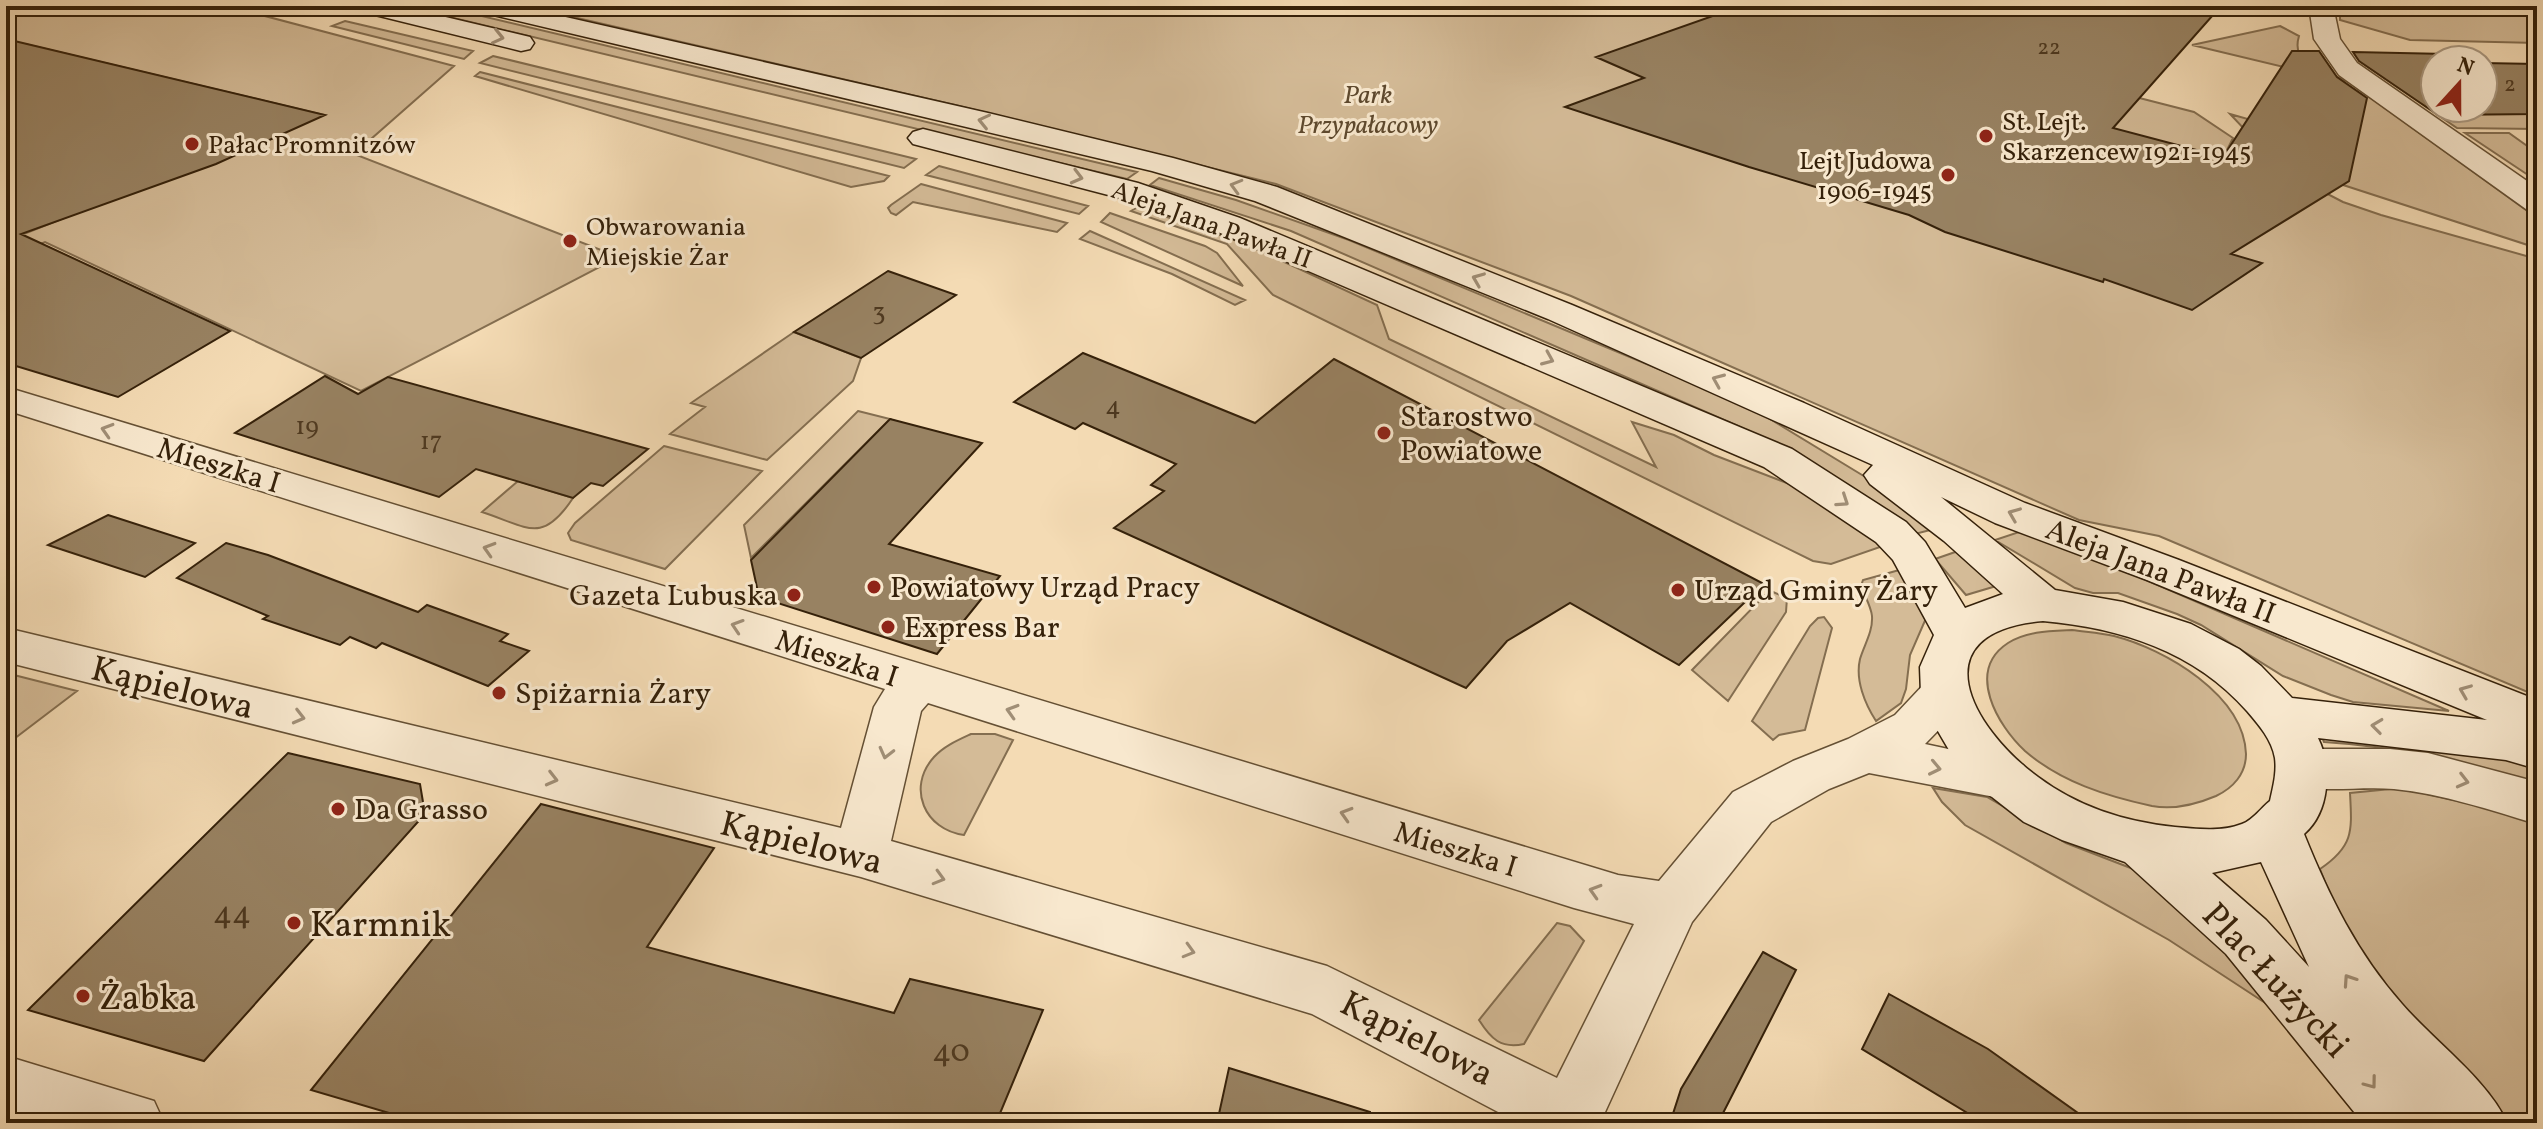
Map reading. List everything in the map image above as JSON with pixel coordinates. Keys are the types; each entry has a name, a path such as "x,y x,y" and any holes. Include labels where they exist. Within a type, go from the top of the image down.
{"street":[{"path":"368,6 545,48"},
{"name":"Aleja Jana Pawła II","path":"485,6 988,122 1162,164 1266,194 1560,312 1790,411 2010,513 2163,570 2537,720"},
{"path":"2321,6 2327,39 2348,69 2537,202"},
{"name":"Aleja Jana Pawła II","path":"896,131 1127,190 1229,225 1778,458 1891,532 1910,552 1958,636"},
{"name":"Mieszka I","path":"6,398 916,683 1618,898 1671,907"},
{"name":"Aleja Jana Pawła II","path":"1790,411 1886,476 1959,531 2043,605"},
{"path":"2043,605 2093,608 2146,623 2198,646 2243,678 2279,715 2297,746 2302,769 2294,812 2265,838 2217,851 2160,850 2099,833 2041,806 1994,771 1960,733 1944,694 1944,662 1958,636 1980,619 2008,609 2043,605"},
{"name":"Kąpielowa","path":"6,645 861,855 1327,992 1569,1120"},
{"path":"861,855 898,707 916,683"},
{"path":"1569,1120 1671,907 1752,807 1811,775 1866,753 1913,728 1944,694"},
{"path":"2279,715 2506,741 2537,750"},
{"path":"1866,753 2005,779"},
{"path":"2302,769 2390,769 2428,773 2537,803"},
{"name":"Plac Łużycki","path":"2275,828 2317,925 2349,982 2419,1066 2475,1123"},
{"name":"Plac Łużycki","path":"2143,845 2246,937 2361,1070 2401,1123"},
{"path":"6,1085 132,1123"}],"green space":[{"path":"6,6 227,6 454,66 354,154 619,257 361,391 45,242 6,257 6,241 324,115 25,44 6,44"},
{"path":"403,6 440,6 1137,172 1127,179"},
{"name":"Park Przypałacowy","path":"525,6 1780,6 2194,112 2233,138 2225,154 2274,166 2343,202 2381,215 2537,259 2537,696 2159,536 2079,520 1571,296 1276,184 955,105"},
{"path":"2340,6 2537,6 2537,43 2410,40 2340,20"},
{"path":"345,21 473,51 464,59 332,26"},
{"path":"2280,26 2299,36 2300,56 2313,74 2192,45"},
{"path":"493,56 916,159 904,168 480,63"},
{"path":"480,72 889,176 884,181 851,187 475,76"},
{"path":"2326,73 2349,82 2537,218 2537,248 2337,183 2247,132 2230,114 2258,122"},
{"path":"2537,107 2537,129 2457,128 2451,124 2499,124 2499,108"},
{"path":"2465,133 2509,133 2537,153 2537,181"},
{"path":"939,166 1088,206 1079,214 926,175"},
{"path":"1159,178 1236,200 1349,240 1752,408 1867,478 1938,528 1911,535 1804,458 1738,426 1291,231 1150,185"},
{"path":"921,184 1067,223 1057,232 913,202 896,215 891,213 888,208 891,205"},
{"path":"1138,207 1243,243 1377,305 1389,339 1656,467 1632,422 1674,435 1714,455 1800,488 1883,546 1831,564 1813,561 1273,295 1227,244 1131,211"},
{"path":"1110,213 1205,246 1217,253 1243,286 1101,222"},
{"path":"1090,231 1245,300 1235,305 1172,274 1080,239"},
{"path":"794,332 861,358 853,381 767,460 670,434 705,407 691,403"},
{"path":"858,411 890,419 751,558 744,525"},
{"path":"664,446 762,471 665,569 571,540 568,533 575,523"},
{"path":"518,481 573,498 562,513 543,527 523,527 482,512"},
{"path":"2028,529 2449,711 2353,702 2331,695 2283,676 2201,625 2177,614 2118,593 2093,593 2075,588 1995,540"},
{"path":"1964,549 2003,584 1966,595 1935,559"},
{"path":"1903,569 1927,616 1910,655 1901,703 1876,721 1865,699 1859,675 1860,659 1872,622 1861,586 1863,580"},
{"path":"1773,592 1787,598 1786,612 1728,701 1692,670 1765,595"},
{"path":"1824,617 1832,628 1805,730 1779,735 1773,740 1752,721 1810,626 1818,618"},
{"path":"2072,630 2134,642 2178,663 2217,694 2232,712 2242,733 2246,754 2244,768 2233,784 2216,796 2193,804 2152,806 2085,786 2054,771 2025,751 1996,713 1987,683 1989,668 1995,655 2015,639 2039,632"},
{"path":"6,673 77,691 6,745"},
{"path":"2317,725 2537,760 2537,783 2405,752 2324,742"},
{"path":"971,734 995,734 1013,740 964,835 939,825 930,816 924,806 921,782 938,753"},
{"path":"1933,788 1987,797 2066,843 2141,872 2194,915 2276,1010 2169,940 1965,825"},
{"path":"2401,788 2537,819 2537,1123 2502,1123 2371,968 2338,916 2320,869 2345,845 2351,818 2350,793"},
{"path":"1557,923 1570,926 1584,941 1524,1044 1503,1044 1492,1037 1479,1020"}],"building":[{"path":"1741,6 2221,6 2113,128 2223,157 2292,51 2319,51 2337,77 2367,98 2349,181 2231,254 2262,263 2192,310 2104,279 2103,282 1945,232 1909,215 1565,107 1644,78 1596,57"},
{"path":"6,39 325,115 216,164 21,234 230,331 118,397 6,363"},
{"path":"2353,52 2419,53 2419,102 2359,61"},
{"path":"2499,63 2537,64 2537,114 2499,114"},
{"path":"888,271 956,295 861,358 794,332"},
{"path":"1083,353 1255,423 1334,359 1764,584 1679,665 1570,603 1507,641 1466,688 1114,528 1164,491 1151,485 1176,464 1083,423 1075,429 1014,402"},
{"path":"325,376 358,394 388,377 648,449 603,486 591,483 573,498 476,469 439,497 235,433"},
{"path":"890,419 982,443 889,544 1000,576 937,654 759,597 751,560"},
{"path":"108,515 195,543 145,577 48,545"},
{"path":"226,543 268,555 418,612 427,605 508,634 500,641 529,651 488,686 382,643 376,648 350,637 340,645 263,619 268,616 177,578"},
{"path":"288,753 420,784 425,814 204,1061 28,1010"},
{"path":"541,804 714,848 647,947 894,1013 910,979 1043,1010 996,1123 423,1123 311,1090"},
{"path":"1763,952 1796,970 1718,1123 1670,1123 1681,1089"},
{"path":"1889,994 1988,1049 2092,1123 1984,1123 1862,1049"},
{"path":"1229,1068 1370,1112 1369,1123 1217,1123"}],"place":[{"name":"St. Lejt. Skarzencew 1921-1945","path":"1986,136"},
{"name":"Pałac Promnitzów","path":"192,144"},
{"name":"Lejt Judowa 1906-1945","path":"1948,175"},
{"name":"Obwarowania Miejskie Żar","path":"570,241"},
{"name":"Starostwo Powiatowe","path":"1384,433"},
{"name":"Powiatowy Urząd Pracy","path":"874,587"},
{"name":"Urząd Gminy Żary","path":"1678,590"},
{"name":"Gazeta Lubuska","path":"794,595"},
{"name":"Express Bar","path":"888,627"},
{"name":"Spiżarnia Żary","path":"499,693"},
{"name":"Da Grasso","path":"338,809"},
{"name":"Karmnik","path":"294,923"},
{"name":"Żabka","path":"83,996"}]}
